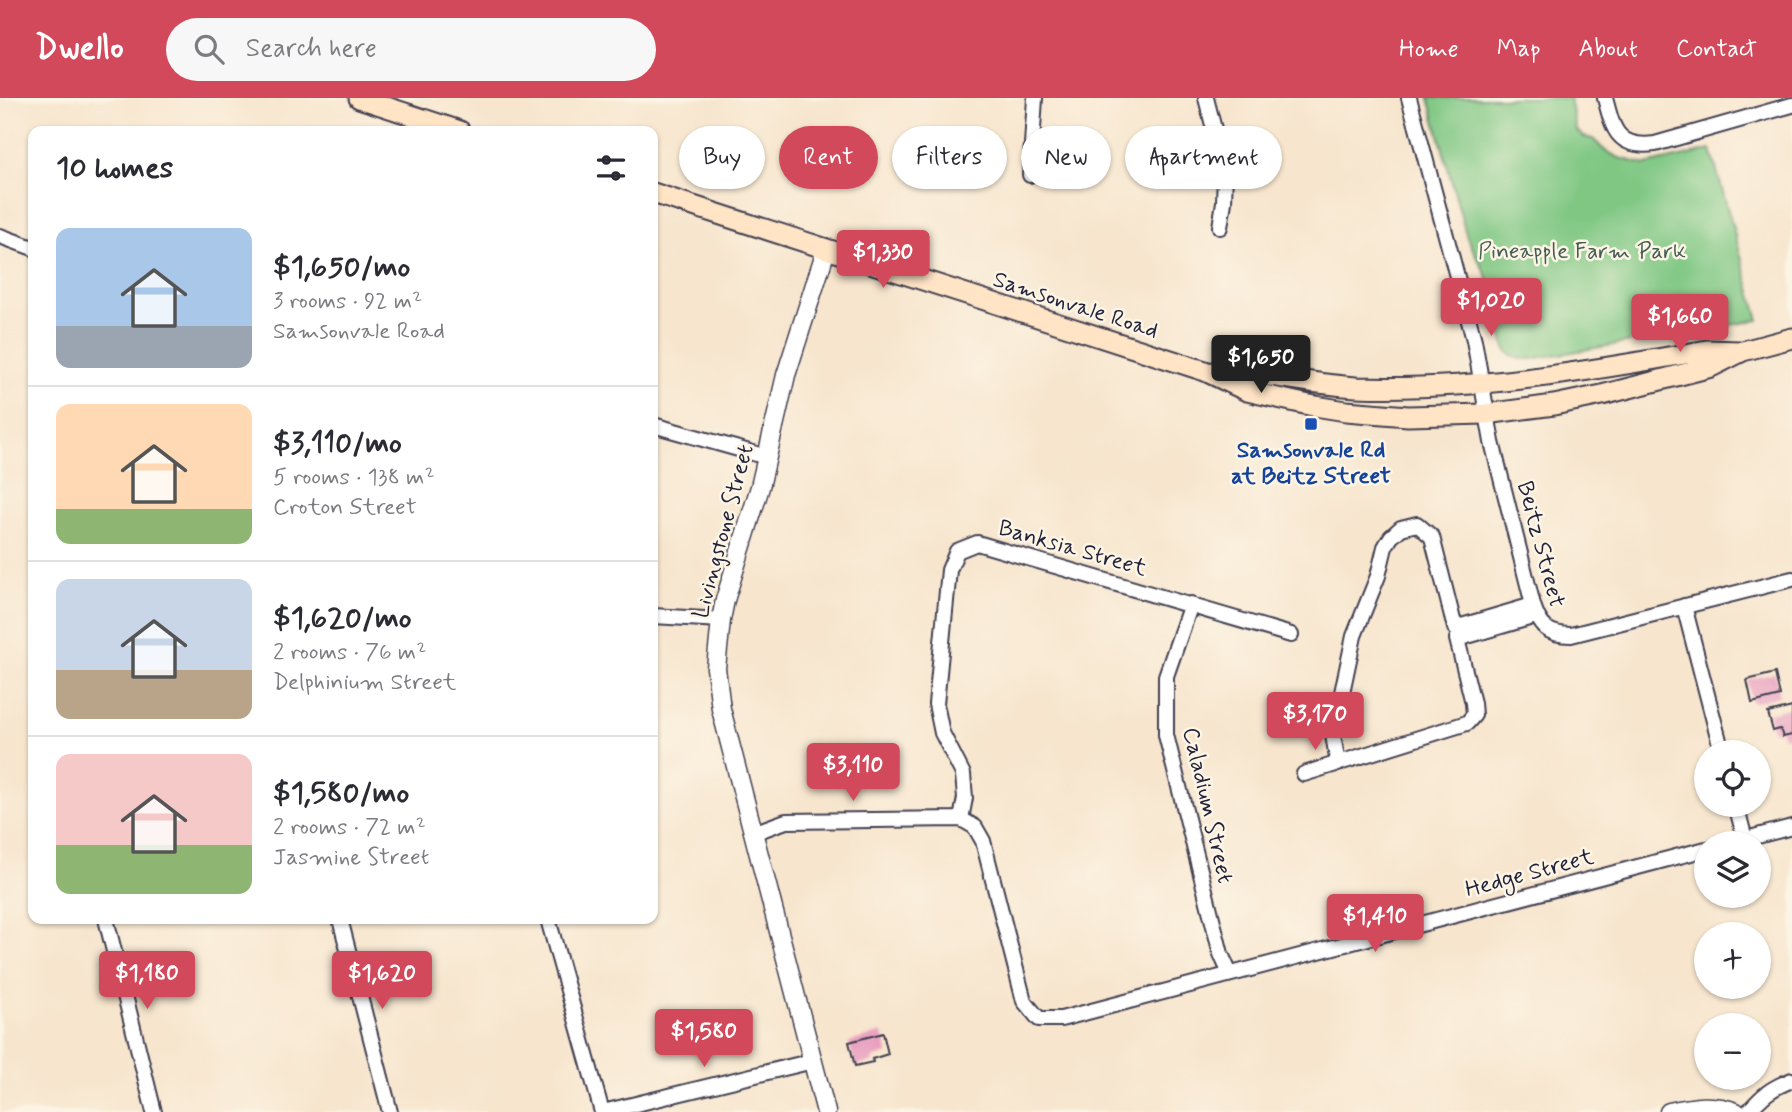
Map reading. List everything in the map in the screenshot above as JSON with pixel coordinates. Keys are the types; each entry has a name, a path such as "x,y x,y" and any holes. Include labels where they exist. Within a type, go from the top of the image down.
{"main road":[{"path":"359,98 445,126"},
{"name":"Samsonvale Road","path":"658,195 1205,371 1247,391 1346,411 1408,416 1486,414 1554,405 1711,367 1743,351 1792,338"},
{"name":"Samsonvale Road","path":"1205,371 1253,373 1354,387 1439,387 1521,380 1707,350 1743,351"}],"street":[{"path":"1033,126 1035,98"},
{"path":"1206,98 1225,172 1220,227"},
{"name":"Beitz Street","path":"1409,98 1474,340 1492,442 1535,610 1541,624 1548,631 1571,635 1792,579"},
{"path":"1605,98 1613,127 1620,137 1629,143 1641,145 1655,144 1792,105"},
{"path":"0,236 28,246"},
{"name":"Livingstone Street","path":"826,250 786,376 760,487 725,600 720,620 716,668 720,709 826,1112"},
{"path":"658,426 767,457"},
{"path":"1338,764 1333,735 1354,636 1378,576 1385,547 1401,528 1417,524 1432,537 1455,628 1535,610"},
{"name":"Banksia Street","path":"961,819 965,798 963,774 942,733 936,704 948,570 957,551 977,543 1291,635"},
{"name":"Caladium Street","path":"1191,604 1166,676 1166,735 1222,954 1230,974"},
{"path":"1684,606 1719,740"},
{"path":"1304,774 1467,723 1474,715 1473,703 1457,639 1535,610"},
{"path":"658,616 720,620"},
{"path":"753,833 786,821 961,819"},
{"name":"Hedge Street","path":"961,819 975,827 984,841 1024,1000 1039,1019 1061,1019 1694,852"},
{"path":"1771,832 1792,827"},
{"path":"107,924 154,1112"},
{"path":"341,924 390,1112"},
{"path":"549,924 603,1112 813,1061"},
{"path":"1748,1112 1766,1092 1792,1080"},
{"path":"1669,1112 1707,1106 1735,1112"}],"green space":[{"name":"Pineapple Farm Park","path":"1429,98 1570,98 1576,130 1619,158 1646,165 1711,150 1759,320 1531,359 1513,356 1505,348 1487,276 1467,238"}],"building":[{"path":"1775,673 1780,696 1752,703 1747,680"},
{"path":"1792,707 1792,735 1783,737 1780,729 1773,731 1768,713"},
{"path":"883,1033 888,1054 872,1059 873,1062 855,1066 849,1042"}],"place":[{"name":"Samsonvale Rd at Beitz Street","path":"1311,424"}]}
